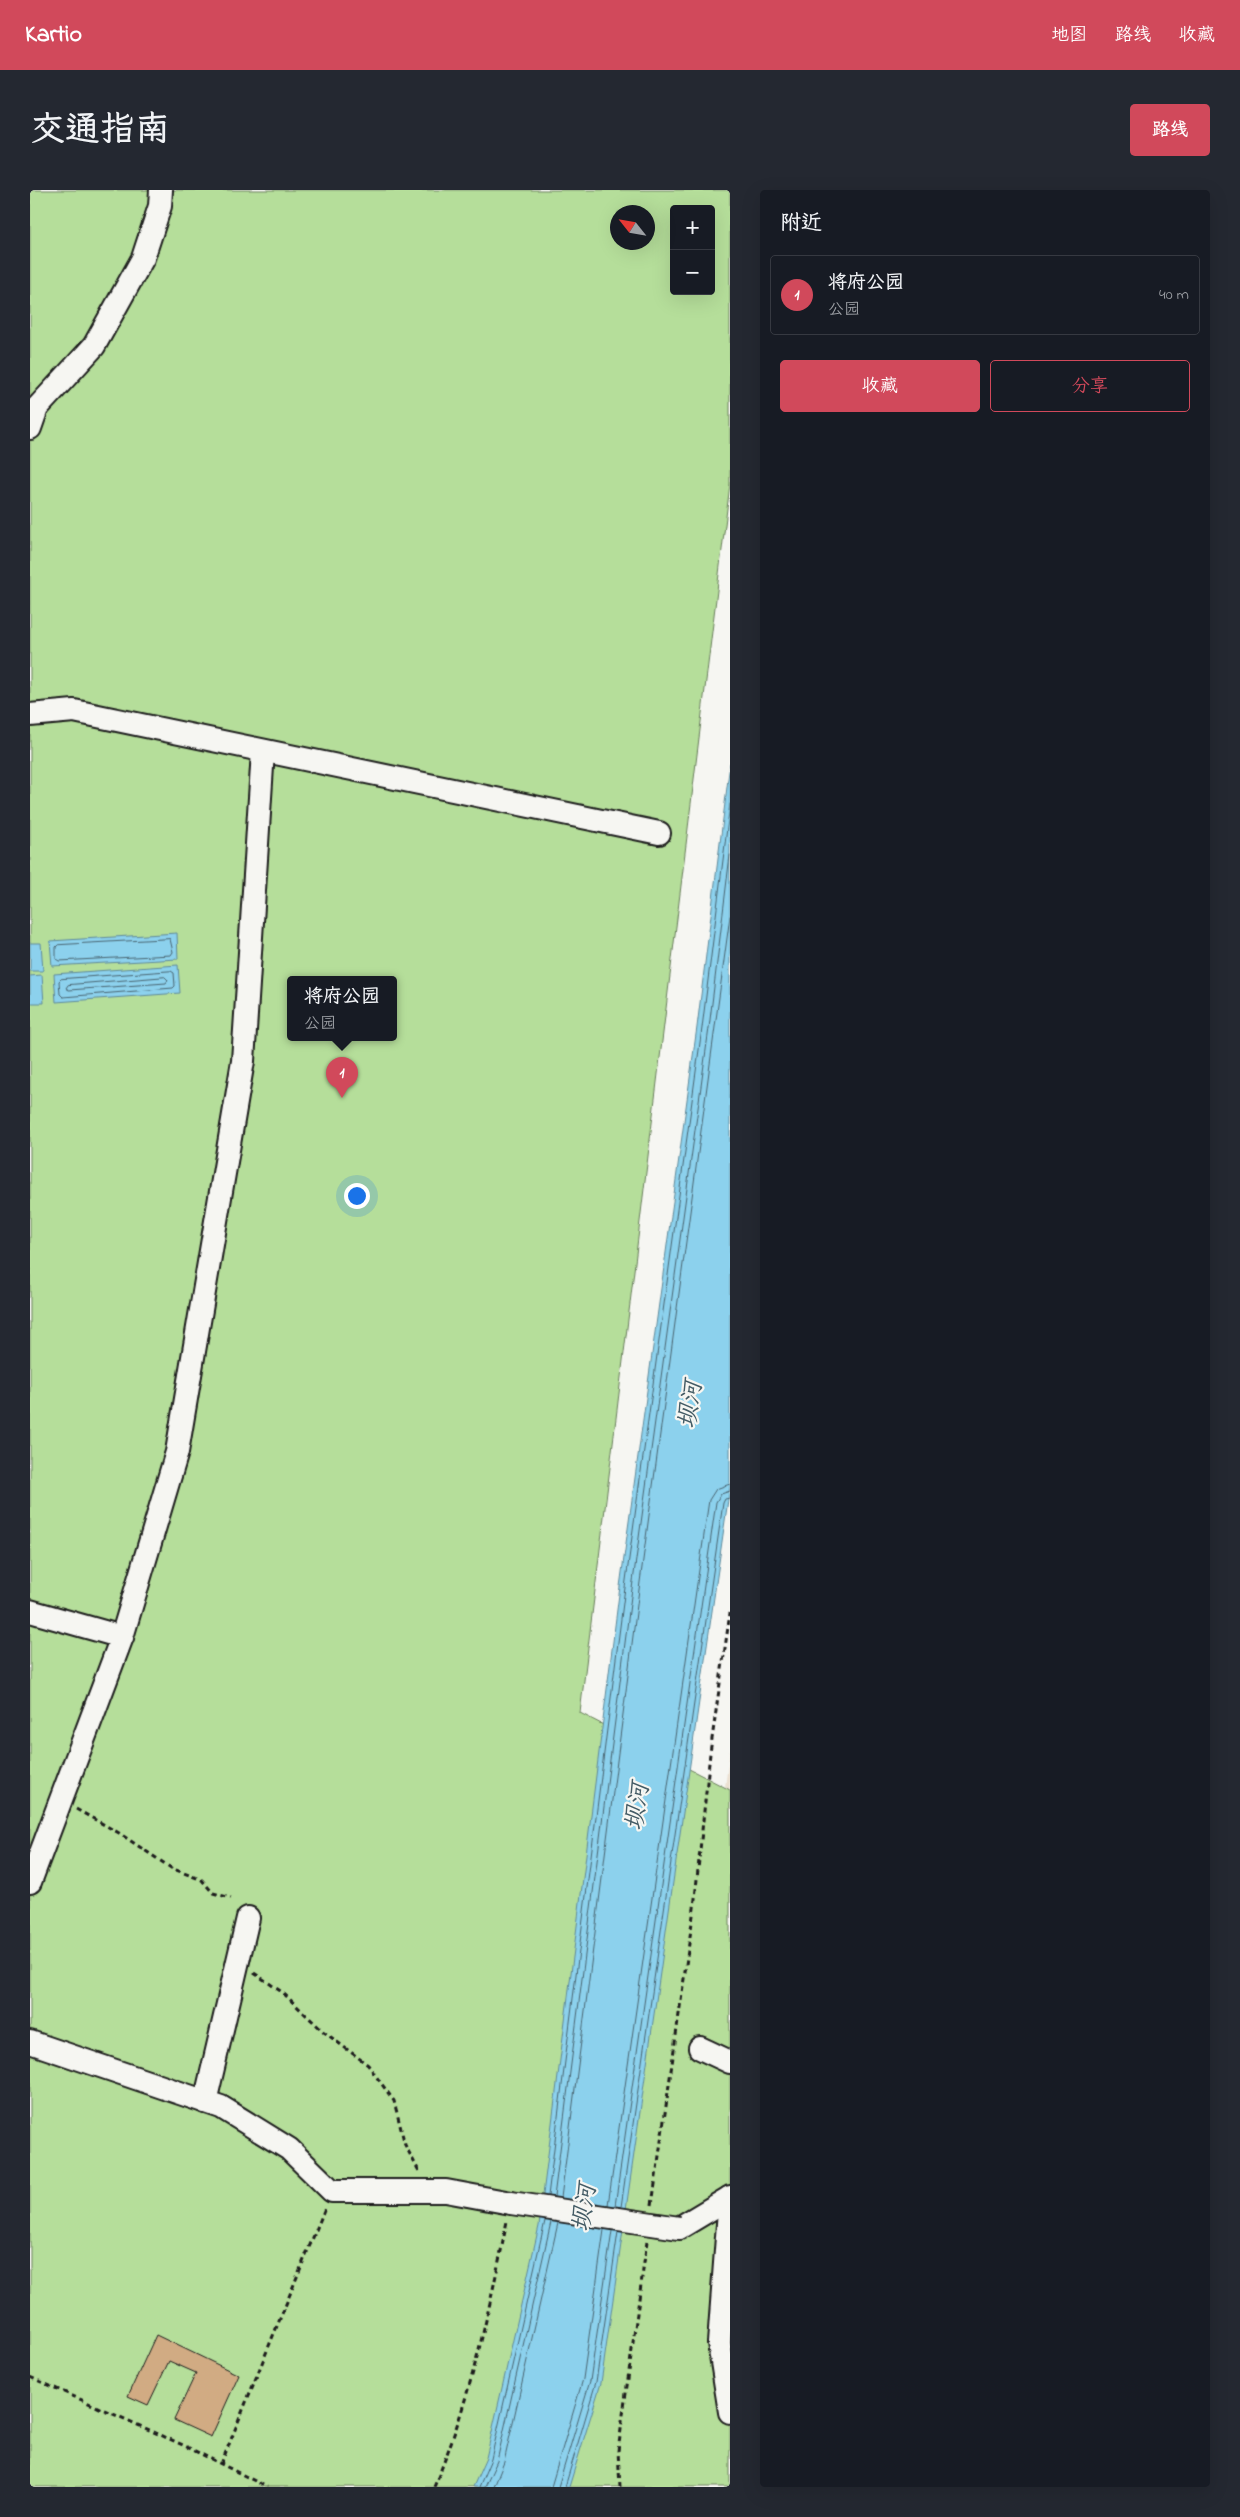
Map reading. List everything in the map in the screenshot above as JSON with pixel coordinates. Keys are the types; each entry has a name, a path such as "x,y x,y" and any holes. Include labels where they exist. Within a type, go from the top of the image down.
{"lane":[{"path":"30,428 37,408 94,346 143,258 160,206 161,190"},
{"path":"30,714 74,711 659,832"},
{"path":"30,1882 122,1637 177,1452 243,1061 263,751"},
{"path":"30,1611 122,1637"},
{"path":"205,2102 248,1918"},
{"path":"30,2042 221,2107 289,2149 332,2192 446,2191 511,2204 679,2228 730,2197"},
{"path":"700,2048 730,2062"},
{"path":"730,2197 719,2343 730,2412"}],"path":[{"path":"651,2214 694,1908 710,1753 730,1613"},
{"path":"60,1801 119,1833 171,1868 202,1880 213,1893 231,1898"},
{"path":"239,1962 282,1992 324,2032 368,2065 394,2101 404,2145 416,2168 434,2191"},
{"path":"221,2464 332,2192"},
{"path":"434,2487 452,2444 484,2335 511,2204"},
{"path":"620,2487 618,2451 648,2234"},
{"path":"30,2377 267,2487"}],"shaded area":[{"path":"730,1750 730,1790 725,1787"}],"green space":[{"path":"30,190 730,190 730,484 580,1713 730,1790 730,2487 30,2487"}],"water":[{"name":"坝河","path":"730,763 730,1486 601,2383 569,2487 473,2487 486,2458 539,2226 619,1594 697,1027"},
{"path":"177,933 178,959 52,966 50,941"},
{"path":"30,943 41,943 43,971 30,971"},
{"path":"178,965 180,993 56,1002 54,974"},
{"path":"42,975 44,1003 30,1003 30,976"}],"building":[{"path":"156,2335 239,2375 211,2437 174,2420 196,2373 169,2361 148,2405 128,2396"}],"place":[{"name":"将府公园","path":"342,1098"}]}
